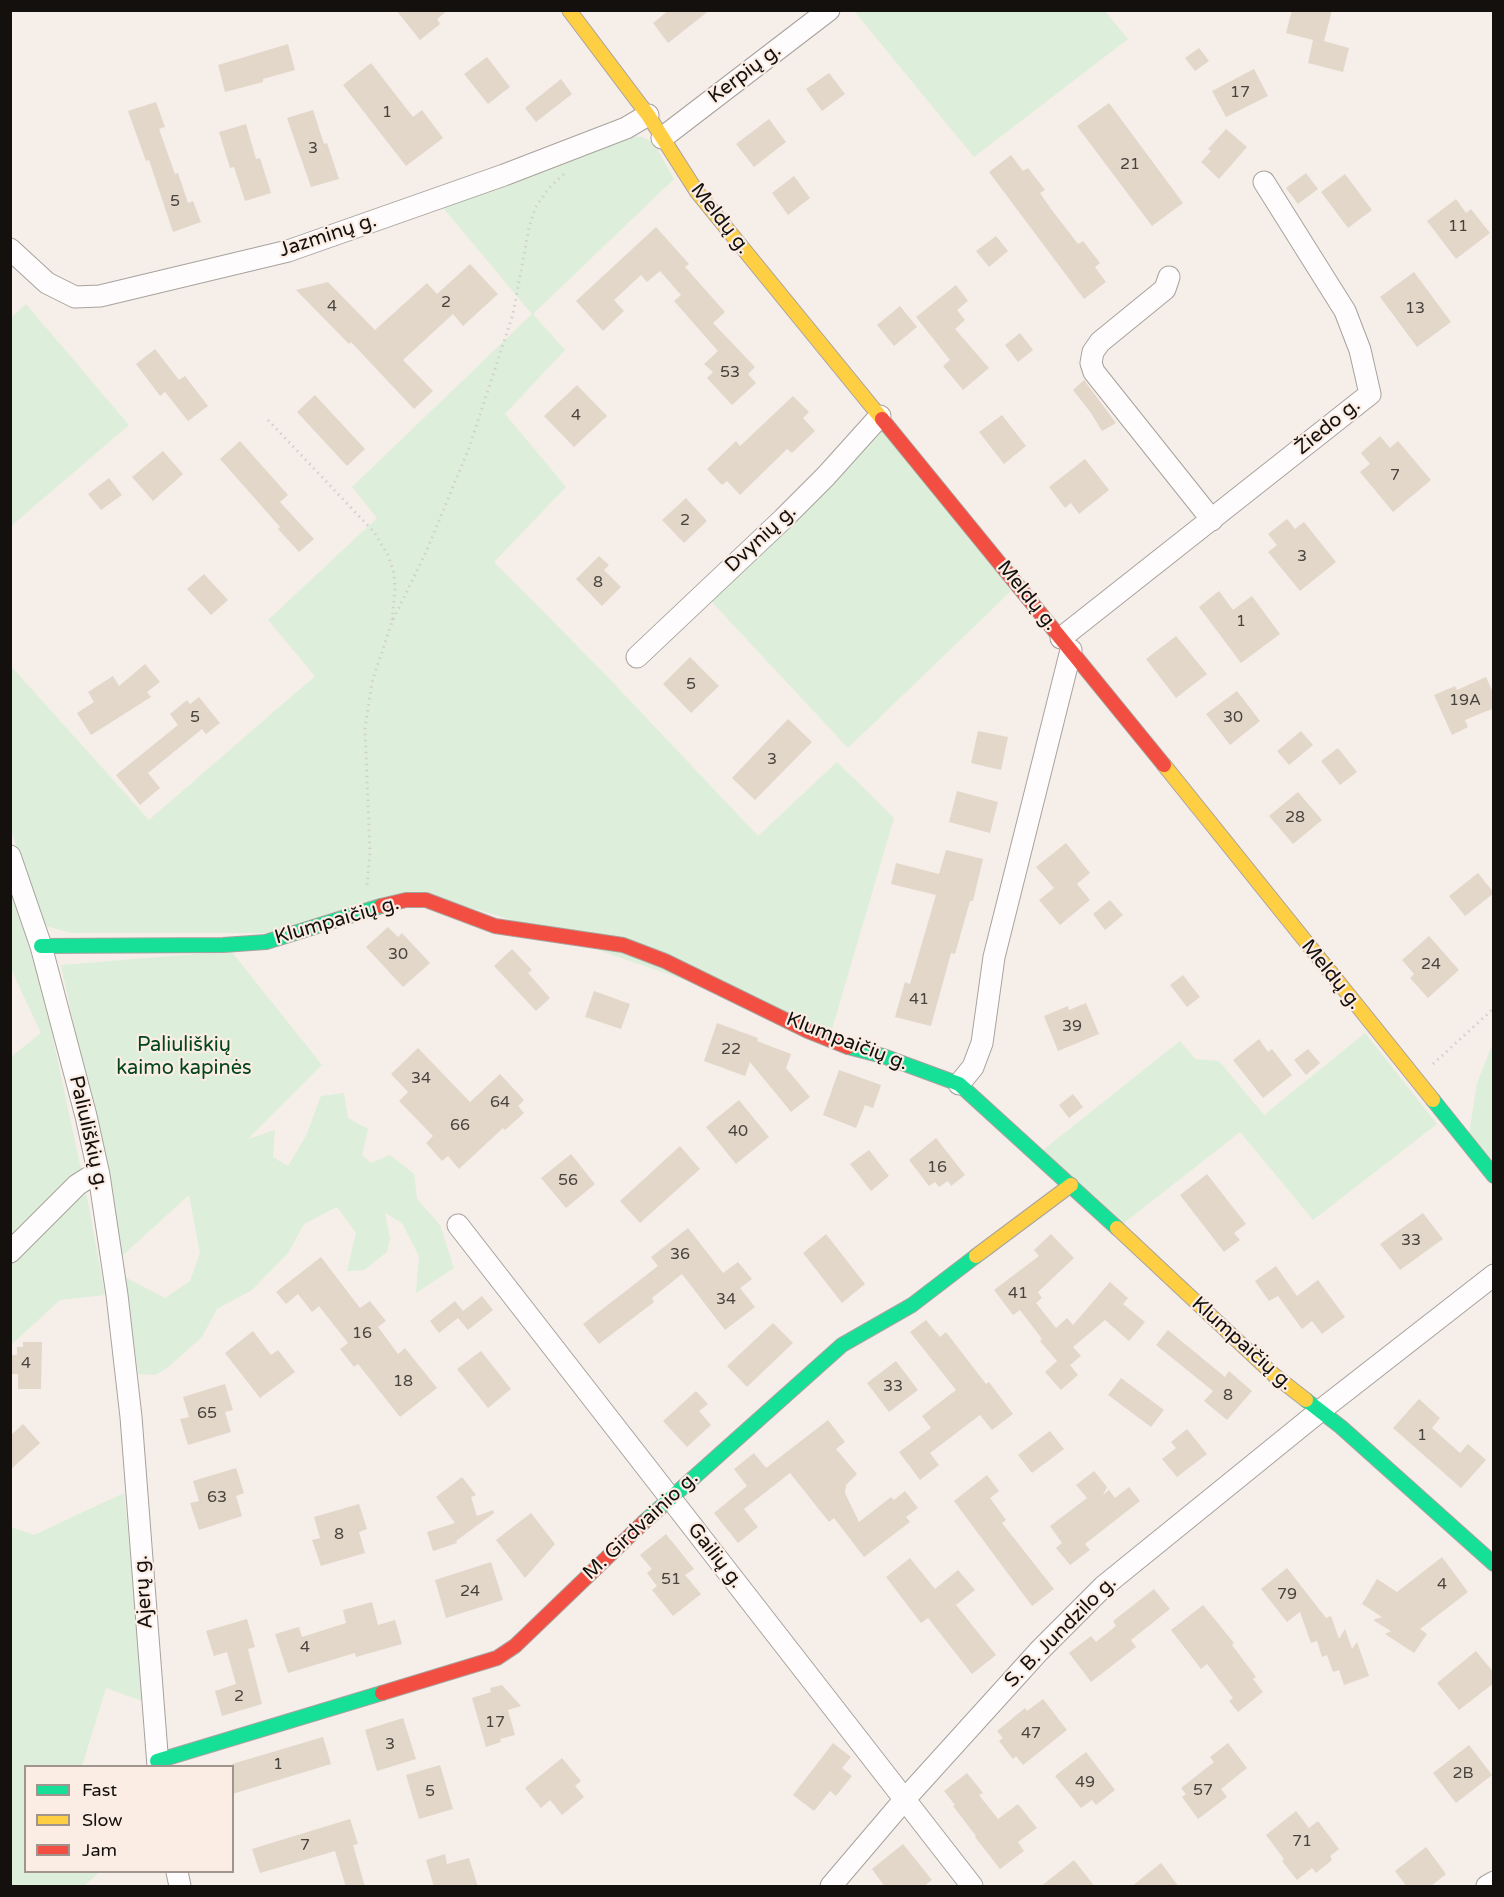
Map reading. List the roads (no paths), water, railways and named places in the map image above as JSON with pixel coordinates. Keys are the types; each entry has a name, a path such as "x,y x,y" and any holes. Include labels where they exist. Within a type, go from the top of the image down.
{"street":[{"name":"Meldų g.","path":"568,10 648,115 697,192 1066,644 1494,1176"},
{"name":"Kerpių g.","path":"662,138 829,10"},
{"name":"Jazminų g.","path":"10,249 47,283 75,297 100,296 288,251 504,175 626,128 648,115"},
{"name":"Žiedo g.","path":"1066,644 1212,520 1370,394 1360,350 1345,311 1264,182"},
{"path":"1169,278 1165,289 1100,342 1093,352 1091,363 1094,372 1212,520"},
{"name":"Dvynių g.","path":"637,657 783,519 826,476 880,416"},
{"path":"959,1084 973,1067 982,1043 994,957 1066,644"},
{"name":"Paliuliškių g.","path":"10,856 41,946 86,1116 99,1175 117,1295 131,1417"},
{"name":"Klumpaičių g.","path":"41,946 223,945 266,942 405,900 426,900 495,926 623,945 665,961 817,1035 959,1084 1071,1185 1274,1375 1321,1410 1494,1564"},
{"path":"10,1252 77,1185 88,1178 99,1175"},
{"name":"M. Girdvainio g.","path":"158,1764 497,1658 515,1646 670,1497 842,1345 912,1305 1071,1185"},
{"name":"Gailių g.","path":"458,1225 972,1887"},
{"name":"S. B. Jundzilo g.","path":"831,1887 904,1798 1039,1651 1104,1586 1321,1410 1494,1275"},
{"name":"Ajerų g.","path":"131,1417 158,1764"},
{"path":"1487,1887 1494,1882"}],"park label":[{"name":"Paliuliškių kaimo kapinės","path":"184,1058"}]}
